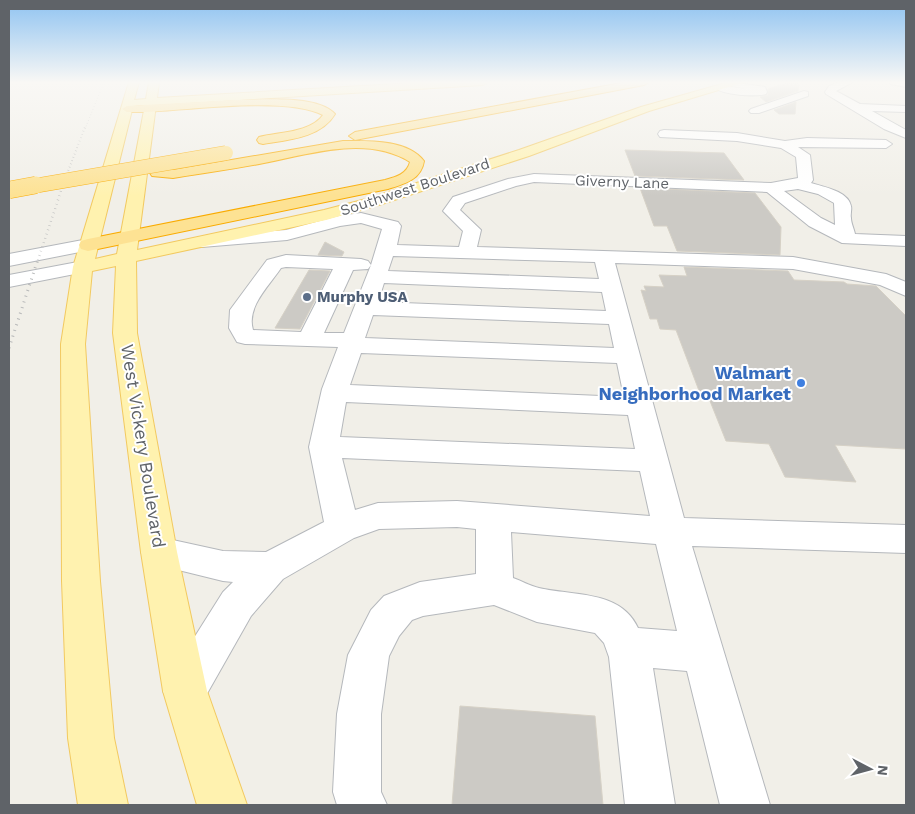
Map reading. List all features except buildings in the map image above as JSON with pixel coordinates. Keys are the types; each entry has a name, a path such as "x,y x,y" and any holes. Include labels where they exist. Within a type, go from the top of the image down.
{"highway":[{"path":"325,120 322,124 299,133 253,145 329,134"},
{"path":"348,131 406,120"},
{"path":"9,200 157,174 173,174 447,120"},
{"path":"86,256 130,236 388,184 412,174 417,166 417,161 410,154 400,150 351,145 214,165"},
{"path":"9,190 230,149"},
{"path":"305,201 302,207 307,212 326,214"}],"main road":[{"path":"103,805 91,738 81,581 73,344 86,256 124,120"},
{"name":"West Vickery Boulevard","path":"148,120 126,258 125,333 159,552 185,690 222,805"},
{"name":"Southwest Boulevard","path":"86,256 126,258 326,214 376,201 614,120"}],"street":[{"path":"879,120 906,134"},
{"path":"664,134 737,137 785,145 807,142 886,144"},
{"path":"785,145 803,155 806,180 798,184"},
{"name":"Giverny Lane","path":"467,252 472,230 451,211 459,200 513,182 534,178 771,188 798,184"},
{"path":"798,184 823,191 840,200 843,207 842,219 848,239"},
{"path":"771,188 816,222 848,239 906,241"},
{"path":"342,528 324,448 335,393 383,254 376,201"},
{"path":"202,242 250,240 287,235 339,221 361,218 383,254"},
{"path":"628,356 244,337 239,316 241,310 274,264 286,261 346,264 383,254 467,252 793,263 886,280 906,290"},
{"path":"383,254 610,286"},
{"path":"9,260 86,256"},
{"path":"9,281 86,256"},
{"path":"604,258 670,531 745,805"},
{"path":"309,339 346,264"},
{"path":"364,308 618,318"},
{"path":"335,393 640,407"},
{"path":"324,448 654,461"},
{"path":"185,690 237,604 270,568 342,528 378,516 457,514 670,531 906,539"},
{"path":"493,517 495,588"},
{"path":"159,552 224,566 270,568"},
{"path":"362,805 357,792 359,714 369,655 385,623 398,608 420,599 495,588 537,605 596,614 609,620 620,632 630,657 650,805"},
{"path":"626,647 703,652"}],"railway":[{"path":"85,129 89,120"},
{"path":"62,187 85,127"},
{"path":"38,260 63,185"},
{"path":"9,348 38,259"}],"place":[{"name":"Murphy USA","path":"307,297"},
{"name":"Walmart Neighborhood Market","path":"801,383"}]}
